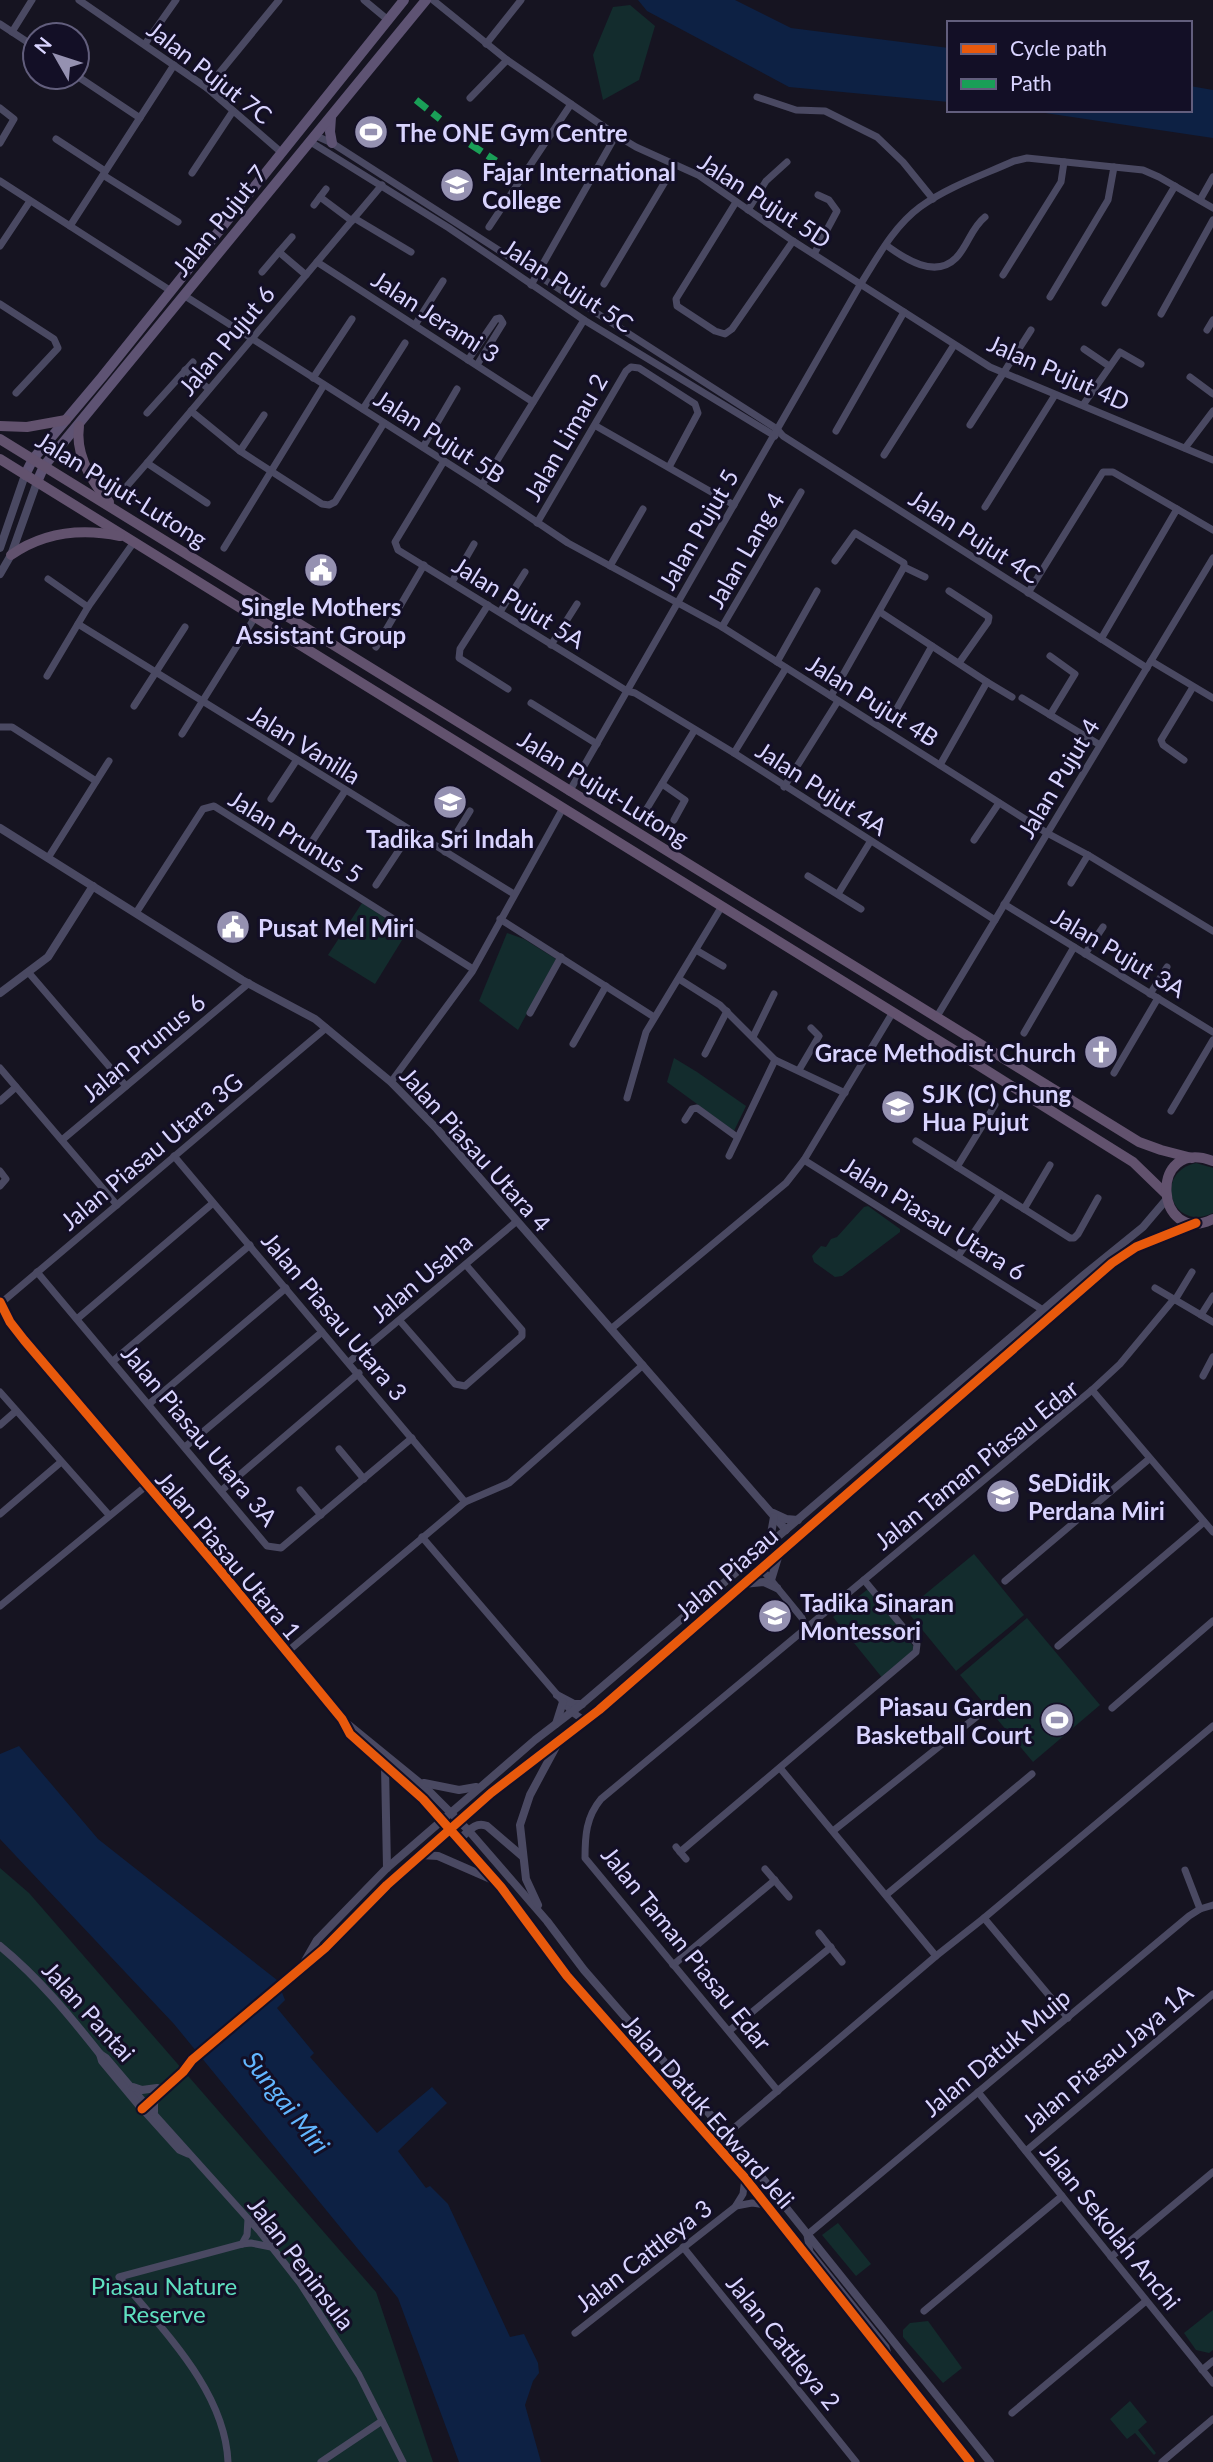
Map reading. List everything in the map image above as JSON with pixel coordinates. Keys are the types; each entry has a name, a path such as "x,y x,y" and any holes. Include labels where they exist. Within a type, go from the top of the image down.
{"highway":[{"path":"0,426 27,427 66,420"},
{"path":"79,426 78,443 84,462 113,508"},
{"name":"Jalan Pujut-Lutong","path":"0,439 1139,1142 1192,1158 1202,1157 1213,1161"},
{"name":"Jalan Pujut-Lutong","path":"0,460 1133,1162 1166,1196 1173,1211 1183,1220 1207,1221"},
{"path":"11,555 29,544 62,533 88,531 130,540"},
{"path":"1166,1196 1166,1181 1172,1170 1180,1162 1192,1158"}],"main road":[{"name":"Jalan Pujut 7","path":"25,475 33,459 404,0"},
{"name":"Jalan Pujut 7","path":"37,482 44,466 426,0"},
{"path":"332,114 332,143"},
{"path":"249,195 263,183 300,137 312,138"}],"street":[{"path":"12,32 32,0"},
{"name":"Jalan Pujut 7C","path":"79,0 207,89 282,153"},
{"path":"92,8 97,0"},
{"path":"145,44 176,0"},
{"path":"207,89 279,0"},
{"path":"364,0 388,20"},
{"name":"Jalan Pujut 5D","path":"433,0 507,60 616,135 636,148 698,175 860,285"},
{"path":"486,44 521,0"},
{"path":"0,24 21,38"},
{"path":"470,99 507,60"},
{"path":"70,226 174,65"},
{"path":"91,85 140,118"},
{"path":"757,97 796,110 825,111 877,137 903,162 933,199"},
{"path":"489,227 571,104"},
{"path":"0,108 14,119 0,143"},
{"path":"192,173 233,111"},
{"path":"531,285 616,135"},
{"name":"Jalan Pujut 5C","path":"312,138 332,143 387,178 531,285 584,320 778,434"},
{"name":"Jalan Pujut 5C","path":"312,138 380,187 537,275 778,434"},
{"path":"56,139 178,222"},
{"name":"Jalan Pujut 5","path":"569,792 734,505 778,434 860,285 886,245 912,214 933,199 1014,161 1027,158 1143,170 1213,208"},
{"path":"748,210 766,181 787,162"},
{"path":"1003,275 1061,182 1064,162"},
{"path":"358,171 363,163"},
{"path":"604,284 675,165"},
{"path":"1050,297 1108,200 1114,167"},
{"path":"1200,200 1213,177"},
{"name":"Jalan Pujut 6","path":"120,494 387,178"},
{"path":"0,181 171,290"},
{"path":"1105,303 1175,186"},
{"path":"314,205 326,189"},
{"path":"814,254 837,211 829,200 818,195"},
{"path":"320,197 411,252"},
{"path":"0,246 30,201"},
{"path":"736,202 676,299 677,306 715,331 725,334 732,329 793,241"},
{"path":"886,245 904,258 922,266 935,267 956,258 977,223 985,218"},
{"path":"1161,314 1213,220"},
{"path":"262,272 292,237"},
{"path":"279,252 306,275"},
{"name":"Jalan Jerami 3","path":"317,262 533,402"},
{"path":"415,325 443,281"},
{"name":"Jalan Pujut 4D","path":"860,285 1003,373 1213,460"},
{"name":"Jalan Pujut 5B","path":"185,296 482,485 568,543 678,603"},
{"path":"0,304 58,344 57,351 16,393"},
{"path":"836,431 904,312"},
{"path":"313,378 352,319"},
{"path":"468,360 495,319 503,320 477,365"},
{"path":"482,485 584,320"},
{"path":"1207,330 1213,320"},
{"path":"970,425 1031,330"},
{"path":"363,409 405,343"},
{"path":"884,455 954,345"},
{"path":"1084,349 1109,366"},
{"path":"1083,405 1120,352 1141,364"},
{"path":"147,413 192,362"},
{"name":"Jalan Limau 2","path":"537,523 626,371 631,367 639,368 695,404 697,408 698,413 669,467"},
{"path":"185,370 209,389"},
{"path":"1189,377 1213,394"},
{"path":"223,548 324,385"},
{"path":"423,447 457,389"},
{"path":"985,507 1055,395"},
{"path":"191,411 240,451 322,503 330,505 335,502 384,423"},
{"path":"1185,448 1213,411"},
{"path":"240,451 264,415"},
{"path":"596,426 734,505"},
{"name":"Jalan Pujut 4C","path":"778,434 1101,639 1213,698"},
{"name":"Jalan Pujut 5A","path":"444,461 395,542 398,550 627,691"},
{"path":"147,463 207,503"},
{"path":"1028,593 1103,472 1113,472 1213,530"},
{"path":"0,548 25,475"},
{"path":"0,574 11,555 37,482"},
{"name":"Jalan Lang 4","path":"722,627 801,492"},
{"path":"610,566 643,509"},
{"path":"1101,639 1177,509"},
{"path":"835,561 855,533 904,563 904,567 925,577"},
{"path":"47,676 130,540"},
{"path":"452,582 474,544"},
{"name":"Jalan Pujut 4","path":"936,1018 1213,558"},
{"path":"376,647 424,565"},
{"path":"784,788 904,567"},
{"path":"500,612 525,572"},
{"path":"48,579 88,607"},
{"path":"777,662 817,592"},
{"path":"949,592 989,617 959,663"},
{"name":"Jalan Pujut 4B","path":"678,603 722,627 1047,833 1213,931"},
{"path":"551,645 577,604"},
{"path":"488,605 460,649 459,659 508,689"},
{"path":"880,612 1012,697"},
{"path":"182,734 255,617"},
{"name":"Jalan Vanilla","path":"78,624 514,894"},
{"path":"134,706 185,627"},
{"path":"891,719 932,646"},
{"path":"1050,656 1074,674 1050,715"},
{"path":"734,753 786,668"},
{"path":"940,765 987,682"},
{"path":"1184,760 1163,745 1161,740 1193,687"},
{"name":"Jalan Pujut 4A","path":"627,691 734,753 784,788 995,920"},
{"path":"1022,698 1100,745"},
{"path":"531,703 597,744"},
{"path":"0,727 12,727 96,781"},
{"path":"646,810 694,731"},
{"path":"48,858 109,761"},
{"path":"271,799 296,761"},
{"path":"662,784 685,800 674,820"},
{"path":"311,843 345,791"},
{"path":"974,840 999,803"},
{"name":"Jalan Prunus 5","path":"136,913 203,809 214,806 473,969"},
{"path":"391,1082 473,969 563,808"},
{"path":"445,852 470,811"},
{"name":"Jalan Piasau Utara 4","path":"0,828 249,983 298,1009 326,1028 391,1082 416,1105 786,1530"},
{"path":"376,885 411,832"},
{"path":"838,894 870,842"},
{"path":"1071,883 1088,855"},
{"path":"808,876 861,909"},
{"path":"0,993 48,957 93,886"},
{"name":"Jalan Pujut 3A","path":"1004,904 1213,1032"},
{"path":"626,1098 646,1032 722,906"},
{"path":"500,919 654,1017"},
{"path":"1085,954 1103,927"},
{"path":"1024,1033 1074,947"},
{"path":"696,950 723,966"},
{"path":"530,1013 561,957"},
{"path":"1114,1073 1167,967"},
{"path":"29,973 127,1086"},
{"path":"679,979 727,1011 775,1060 845,1093"},
{"name":"Jalan Prunus 6","path":"62,1140 249,983"},
{"path":"573,1044 606,986"},
{"path":"753,1037 774,994"},
{"path":"705,1054 727,1011"},
{"path":"611,1329 786,1183 804,1160 892,1012"},
{"name":"Jalan Piasau Utara 3G","path":"0,1303 326,1028"},
{"path":"799,1070 819,1037 811,1028"},
{"path":"1171,1111 1213,1040"},
{"path":"729,1156 775,1060"},
{"path":"0,1068 117,1205"},
{"path":"0,1101 16,1087"},
{"path":"957,1167 995,1105"},
{"path":"685,1120 692,1109 697,1108 737,1137"},
{"path":"916,1141 1070,1238 1074,1238 1098,1198"},
{"name":"Jalan Piasau Utara 3","path":"174,1156 465,1502"},
{"name":"Jalan Piasau Utara 6","path":"804,1160 1043,1310"},
{"path":"1024,1209 1050,1165"},
{"path":"0,1171 6,1179 0,1186"},
{"path":"958,1256 1000,1194"},
{"name":"Jalan Piasau","path":"302,1966 317,1940 387,1868 1143,1227 1166,1196"},
{"path":"77,1319 213,1203"},
{"name":"Jalan Usaha","path":"349,1362 517,1221"},
{"name":"Jalan Piasau","path":"158,2091 180,2068 185,2067 325,1948 387,1885 491,1793 599,1710 1124,1254 1207,1221"},
{"path":"113,1361 250,1245"},
{"path":"400,1321 455,1384 466,1386 522,1336 522,1330 466,1265"},
{"name":"Jalan Piasau Utara 3A","path":"37,1272 267,1546 281,1548 412,1438"},
{"path":"1092,1390 1121,1364 1174,1299 1192,1272"},
{"path":"1156,1288 1213,1322"},
{"path":"149,1404 286,1289"},
{"path":"1201,1315 1213,1296"},
{"name":"Jalan Piasau Utara 1","path":"0,1303 24,1340 287,1652 350,1734 423,1799 442,1820"},
{"path":"185,1447 322,1332"},
{"path":"1203,1376 1213,1357"},
{"path":"287,1652 465,1502 509,1483 643,1366"},
{"path":"222,1490 359,1374"},
{"name":"Jalan Taman Piasau Edar","path":"778,2091 585,1858 588,1821 593,1809 601,1799 1092,1390 1213,1532"},
{"path":"0,1392 109,1515"},
{"path":"928,1410 934,1418"},
{"path":"0,1425 16,1411"},
{"path":"339,1449 364,1479"},
{"path":"1005,1581 1149,1459"},
{"path":"0,1514 61,1462"},
{"path":"0,1606 146,1486"},
{"path":"300,1490 321,1515"},
{"path":"768,1546 773,1515 798,1520"},
{"path":"1058,1646 1204,1522"},
{"path":"786,1530 801,1533"},
{"path":"422,1537 561,1700 585,1721"},
{"path":"771,1580 780,1552"},
{"path":"746,1565 761,1568 802,1618 806,1628"},
{"path":"686,1859 678,1849 780,1768 916,1652 917,1644 863,1580"},
{"path":"743,1584 764,1582 777,1588"},
{"path":"1112,1708 1213,1621"},
{"path":"599,1710 590,1713 585,1706 621,1669"},
{"path":"561,1700 582,1704"},
{"path":"554,1725 561,1700"},
{"path":"833,1831 981,1714"},
{"name":"Jalan Piasau Utara 1","path":"341,1719 452,1812"},
{"path":"728,2159 727,2134 1213,1726"},
{"path":"547,1921 529,1889 522,1856 520,1825 530,1795 561,1739"},
{"path":"385,1766 387,1868"},
{"path":"780,1768 936,1956"},
{"path":"886,1895 1032,1774"},
{"path":"415,1780 459,1790 485,1783"},
{"name":"Jalan Datuk Edward Jeli","path":"452,1812 547,1921 622,2015 727,2134 990,2462"},
{"name":"Jalan Datuk Edward Jeli","path":"442,1820 496,1882 567,1976 745,2178 970,2462"},
{"path":"459,1840 477,1825 487,1826 522,1856"},
{"path":"420,1855 438,1856 496,1882"},
{"path":"765,1869 789,1897"},
{"path":"1185,1870 1199,1909"},
{"path":"673,1965 775,1880"},
{"name":"Jalan Datuk Muip","path":"807,2235 1199,1909 1213,1905"},
{"path":"984,1919 1068,2018"},
{"path":"819,1933 842,1962"},
{"name":"Jalan Pantai","path":"0,1946 72,2019 130,2086 142,2105"},
{"path":"729,2031 831,1947"},
{"name":"Jalan Piasau Jaya 1A","path":"1026,2151 1213,1994"},
{"path":"622,2015 624,2040"},
{"path":"100,2054 102,2061 180,2150 188,2154"},
{"path":"130,2086 158,2091"},
{"path":"142,2105 158,2091"},
{"path":"154,2112 158,2091"},
{"name":"Jalan Sekolah Anchi","path":"978,2092 1213,2383"},
{"name":"Jalan Peninsula","path":"142,2105 154,2112 188,2154 248,2219 325,2319 359,2375 403,2462"},
{"path":"1111,2257 1213,2172"},
{"name":"Jalan Cattleya 3","path":"575,2333 735,2207 743,2194 745,2178"},
{"path":"924,2311 1062,2196"},
{"name":"Jalan Cattleya 3","path":"735,2207 752,2203 766,2205"},
{"path":"242,2244 247,2235 248,2219"},
{"path":"807,2235 810,2252 886,2347 891,2363"},
{"path":"228,2462 228,2450 218,2411 205,2387 119,2277 242,2244 271,2247"},
{"name":"Jalan Cattleya 2","path":"683,2247 856,2462"},
{"path":"1012,2413 1146,2301"},
{"path":"1202,2370 1213,2361"},
{"path":"1162,2462 1213,2418"},
{"path":"320,2462 382,2421"}],"green space":[{"path":"630,5 655,26 639,80 603,100 593,55 613,7"},
{"path":"362,903 407,932 375,984 328,955"},
{"path":"507,933 524,939 556,959 518,1030 479,1001"},
{"path":"674,1058 746,1106 734,1131 667,1082"},
{"path":"1196,1163 1213,1168 1213,1213 1199,1217 1187,1215 1178,1209 1171,1188 1174,1178 1182,1169"},
{"path":"868,1206 900,1229 900,1232 842,1276 835,1277 814,1262 812,1256 821,1246 826,1247 831,1239 837,1237 864,1207"},
{"path":"974,1554 1024,1615 956,1671 906,1610"},
{"path":"868,1589 918,1652 884,1680 833,1617"},
{"path":"1027,1618 1100,1705 1033,1762 960,1675"},
{"name":"Piasau Nature Reserve","path":"0,1868 29,1893 376,2292 433,2462 0,2462"},
{"path":"838,2223 871,2264 856,2276 822,2235"},
{"path":"1213,2310 1213,2350 1209,2353 1196,2350 1184,2333"},
{"path":"928,2321 962,2368 943,2383 903,2337 903,2330 910,2323"},
{"path":"1130,2401 1147,2422 1138,2430 1156,2453 1154,2455 1135,2433 1127,2439 1110,2419"}],"water":[{"path":"638,0 735,0 791,28 947,48 947,102 789,87 647,11"},
{"path":"1192,86 1213,90 1213,138 1038,112 1192,112"},
{"name":"Sungai Miri","path":"19,1746 98,1839 277,1980 285,2000 277,2008 314,2053 310,2057 377,2133 432,2087 447,2103 398,2151 426,2188 430,2186 448,2204 510,2337 524,2334 538,2363 539,2373 533,2381 525,2405 541,2462 459,2462 398,2298 174,2024 0,1839 0,1754"}],"marked path":[{"path":"416,100 440,119"},
{"path":"470,144 496,161"}],"cycle path":[{"path":"142,2109 183,2072 192,2060 325,1948 387,1885 491,1793 599,1710 1112,1263 1136,1247 1196,1223"},
{"path":"0,1302 10,1322 24,1340 218,1568 342,1719 350,1734 423,1799 501,1887 567,1976 745,2178 970,2462"}],"place":[{"name":"The ONE Gym Centre","path":"371,132"},
{"name":"Fajar International College","path":"457,185"},
{"name":"Single Mothers Assistant Group","path":"321,570"},
{"name":"Tadika Sri Indah","path":"450,802"},
{"name":"Pusat Mel Miri","path":"233,927"},
{"name":"Grace Methodist Church","path":"1101,1052"},
{"name":"SJK (C) Chung Hua Pujut","path":"898,1107"},
{"name":"SeDidik Perdana Miri","path":"1003,1496"},
{"name":"Tadika Sinaran Montessori","path":"775,1616"},
{"name":"Piasau Garden Basketball Court","path":"1057,1720"}]}
